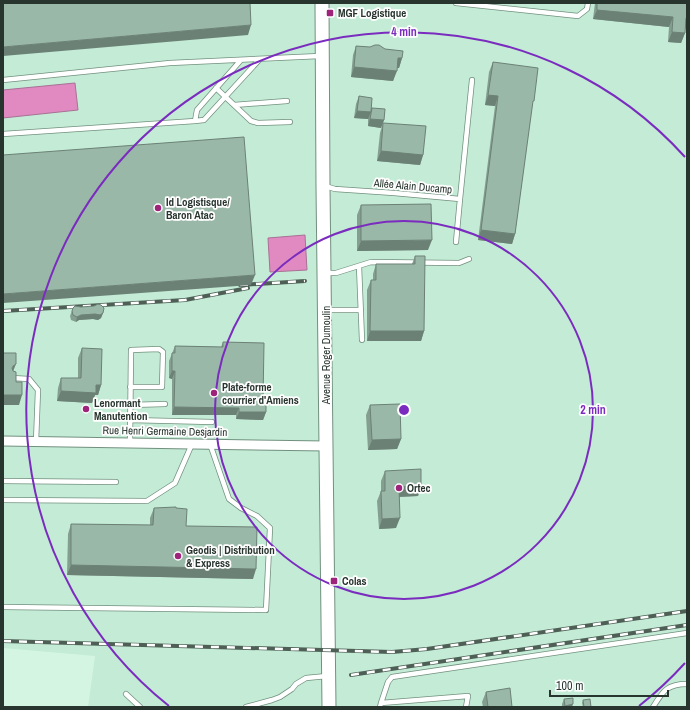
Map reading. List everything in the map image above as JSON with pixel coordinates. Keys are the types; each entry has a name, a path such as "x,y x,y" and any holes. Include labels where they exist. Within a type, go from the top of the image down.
{"main road":[{"name":"Avenue Roger Dumoulin","path":"322,3 329,707"}],"street":[{"name":"Rue Henri Germaine Desjardin","path":"3,441 326,446"}],"lane":[{"path":"456,3 578,16 587,9 588,3"},
{"path":"3,80 170,63 322,56"},
{"path":"3,134 204,120 260,59"},
{"path":"196,121 197,110 241,60"},
{"path":"460,200 472,80"},
{"path":"216,88 251,121 258,123 290,122"},
{"path":"234,105 287,102"},
{"name":"Allée Alain Ducamp","path":"323,186 335,189 460,200 456,242"},
{"path":"325,273 336,273 371,262 459,263 469,259"},
{"path":"359,266 362,340"},
{"path":"325,310 360,310"},
{"path":"130,387 162,387 163,352 159,349 131,350 130,387 130,443"},
{"path":"12,378 30,379 38,390 36,442"},
{"path":"130,405 165,404"},
{"path":"130,420 212,422"},
{"path":"3,500 147,501 175,484 192,444"},
{"path":"3,607 266,610 270,528 257,516 241,508 229,499 210,444"},
{"path":"3,481 116,482"},
{"path":"466,707 468,696 381,705 388,682 392,677 687,633"},
{"path":"246,707 280,697 306,678 328,676"},
{"path":"653,707 663,692 672,686 687,684"},
{"path":"126,694 140,707"}],"shaded area":[{"path":"3,3 687,3 687,707 88,707 95,656 3,648"},
{"path":"75,83 78,110 3,118 3,90"},
{"path":"305,235 307,270 270,272 268,238"}],"building":[{"path":"3,3 250,3 251,25 3,47"},
{"path":"597,3 687,3 685,33 672,32 673,17 597,10"},
{"path":"379,45 385,49 403,51 402,58 398,58 397,71 354,67 356,46 370,47"},
{"path":"493,62 538,68 515,234 481,230 498,96 488,95"},
{"path":"359,96 372,98 371,112 357,111"},
{"path":"372,108 385,109 384,120 370,119"},
{"path":"383,123 426,126 423,155 381,151"},
{"path":"244,137 255,275 3,294 3,155"},
{"path":"431,204 432,240 361,241 361,205"},
{"path":"415,256 425,256 424,331 370,331 371,280 376,280 376,264 415,264"},
{"path":"98,304 104,308 103,313 100,315 81,315 77,317 73,315 72,311 75,306 94,306"},
{"name":"Plate-forme courrier d'Amiens","path":"223,342 264,343 263,400 266,400 266,412 239,412 239,408 174,407 175,371 172,371 172,353 175,353 175,346 223,347"},
{"path":"82,348 102,349 101,385 96,385 96,393 61,391 61,378 81,378"},
{"path":"3,353 16,353 16,364 12,368 13,371 16,372 16,382 22,382 22,395 3,395"},
{"path":"400,404 401,439 372,440 370,405"},
{"path":"421,469 421,486 399,487 400,518 382,519 381,491 385,491 385,471"},
{"path":"176,507 187,509 186,526 257,527 256,569 71,565 71,524 153,525 154,508"},
{"path":"510,688 512,707 488,707 486,692"},
{"path":"573,698 573,704 565,706 564,699"},
{"path":"590,699 591,707 584,707 583,700"}],"railway":[{"path":"240,285 305,281"},
{"path":"3,311 185,300 248,288"},
{"path":"3,641 392,652 427,649 687,611"},
{"path":"351,675 687,625"}],"place":[{"name":"MGF Logistique","path":"330,13"},
{"name":"Id Logistisque/ Baron Atac","path":"158,208"},
{"name":"Plate-forme courrier d'Amiens","path":"214,393"},
{"name":"Lenormant Manutention","path":"86,409"},
{"name":"Ortec","path":"399,488"},
{"name":"Geodis | Distribution & Express","path":"178,556"},
{"name":"Colas","path":"334,581"}]}
